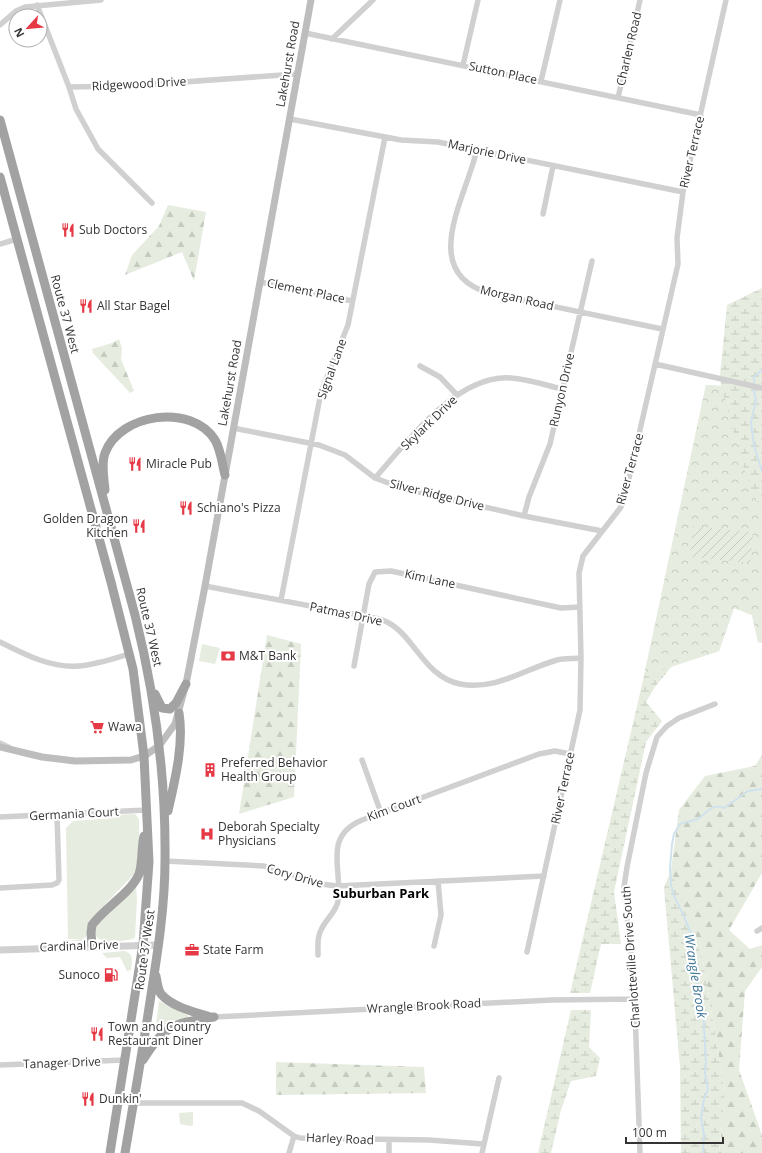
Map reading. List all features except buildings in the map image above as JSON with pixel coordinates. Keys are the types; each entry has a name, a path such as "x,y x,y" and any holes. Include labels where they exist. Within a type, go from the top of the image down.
{"highway":[{"name":"Route 37 West","path":"0,120 135,615 150,684 164,783 165,861 158,944 141,1063 125,1153"},
{"name":"Route 37 West","path":"0,177 98,529 129,654 138,702 148,813 149,862 143,944 110,1153"},
{"path":"108,513 104,472 104,454 113,439 122,430 145,419 159,417 186,419 200,425 215,440 225,475"},
{"path":"150,684 160,704 166,710 170,710 176,703 186,684"},
{"path":"165,824 173,788 181,729 179,713"},
{"path":"92,945 90,933 92,925 127,890 138,875 142,863 143,840 148,813"},
{"path":"155,967 159,990 162,995 179,1006 214,1018"},
{"path":"141,1063 153,1042 169,1028 182,1022 214,1018"}],"main road":[{"name":"Lakehurst Road","path":"144,756 159,746 175,724 186,684 311,0"},
{"path":"0,747 42,757 75,761 131,760 144,756"}],"street":[{"path":"0,25 16,11 24,7 61,2 101,0"},
{"path":"332,39 373,0"},
{"path":"463,65 478,0"},
{"path":"541,81 560,0"},
{"name":"Charlen Road","path":"618,98 640,0"},
{"name":"River Terrace","path":"527,952 580,710 581,658 579,573 583,556 621,507 678,264 678,238 683,192 726,0"},
{"path":"37,5 79,114 98,149 152,203"},
{"name":"Sutton Place","path":"305,33 701,115"},
{"name":"Ridgewood Drive","path":"69,87 126,86 297,74"},
{"name":"Marjorie Drive","path":"290,119 401,140 438,142 477,149 683,192"},
{"name":"Signal Lane","path":"281,600 321,392 348,325 385,137"},
{"name":"Morgan Road","path":"477,149 474,164 460,198 450,243 452,265 461,279 474,289 489,293 662,329"},
{"path":"543,214 553,166"},
{"path":"0,244 17,239"},
{"name":"Runyon Drive","path":"524,516 529,497 550,444 592,261"},
{"name":"Clement Place","path":"260,282 352,301"},
{"path":"655,364 762,388"},
{"path":"420,366 440,377 457,395"},
{"name":"Skylark Drive","path":"375,478 418,430 457,395 481,381 511,378 562,389"},
{"name":"Silver Ridge Drive","path":"233,428 319,445 345,454 375,478 402,488 524,516 602,531"},
{"name":"Kim Lane","path":"354,666 372,575 375,572 384,570 561,608 580,608"},
{"name":"Patmas Drive","path":"205,586 388,622 431,668 445,678 460,684 477,685 496,682 558,660 581,658"},
{"path":"0,642 34,659 63,665 85,665 129,654"},
{"name":"Charlotteville Drive South","path":"640,1153 635,999 624,887 646,773 654,741 667,726 679,718 715,704"},
{"path":"0,743 12,749"},
{"name":"Kim Court","path":"318,955 320,930 336,906 336,854 341,838 355,823 539,754 555,751 570,754"},
{"path":"362,760 381,813"},
{"name":"Germania Court","path":"0,817 148,813"},
{"path":"0,888 52,885 57,883 59,880 57,815"},
{"name":"Cory Drive","path":"165,861 264,866 321,884 337,886 544,876"},
{"path":"434,946 441,914 438,881"},
{"name":"Cardinal Drive","path":"0,950 92,945 158,944"},
{"name":"Wrangle Brook Road","path":"214,1018 552,1000 635,999"},
{"name":"Tanager Drive","path":"0,1065 124,1060"},
{"path":"482,1153 499,1078"},
{"name":"Harley Road","path":"134,1103 242,1103 259,1111 294,1136 325,1140 429,1140 483,1144"},
{"path":"289,1153 294,1136"},
{"path":"388,1153 389,1141"}],"green space":[{"path":"168,205 206,212 194,281 182,252 125,275 132,255 159,226"},
{"path":"762,288 762,643 758,642 752,615 734,608 719,651 672,666 655,687 646,702 662,721 646,742 614,892 621,944 601,944 590,993 570,993 644,676 706,385 721,386 720,375 727,305"},
{"path":"119,339 122,348 121,359 134,391 130,393 93,353 92,349 112,343"},
{"path":"706,385 721,386 743,466 755,501 762,503 762,643 758,642 752,615 734,608 719,651 644,676"},
{"path":"693,526 753,532 750,563 690,557"},
{"path":"267,635 301,644 294,797 239,814"},
{"path":"202,644 220,648 215,664 199,661"},
{"path":"762,755 762,873 729,930 750,949 762,945 762,967 745,991 739,1070 762,1135 762,1153 719,1153 725,1092 700,943 686,917 671,870 679,810 705,776 755,766"},
{"path":"135,814 139,819 139,857 134,874 93,917 86,937 81,941 68,941 81,939 68,939 66,828 73,821 115,818 117,815"},
{"path":"671,870 687,917 700,943 725,1092 719,1153 681,1153 680,1067 664,888"},
{"path":"136,886 137,899 135,938 121,941 104,941 97,937 95,934 95,927"},
{"path":"124,951 131,956 131,970 127,971 120,957 107,958 102,953"},
{"path":"159,1001 188,1015 188,1018 173,1021 155,1032"},
{"path":"571,1010 591,1010 589,1047 600,1058 596,1076 571,1081 561,1110 551,1153 538,1153"},
{"path":"276,1062 424,1067 426,1093 276,1095"},
{"path":"193,1112 193,1125 190,1126 180,1124 179,1113"}],"waterway":[{"name":"Wrangle Brook","path":"754,382 754,377 762,370"},
{"name":"Wrangle Brook","path":"754,390 756,401 751,422 754,446 762,471"},
{"name":"Wrangle Brook","path":"703,1153 704,1135 701,1118 704,1099 708,1089 705,1073 706,1063 703,1007 697,982 692,936 674,896 671,885 670,868 672,844 674,834 680,824 699,818 713,807 724,808 748,791 762,789"}],"place":[{"name":"Sub Doctors","path":"68,230"},
{"name":"All Star Bagel","path":"86,306"},
{"name":"Miracle Pub","path":"135,464"},
{"name":"Schiano's Pizza","path":"186,508"},
{"name":"Golden Dragon Kitchen","path":"139,526"},
{"name":"M&T Bank","path":"228,656"},
{"name":"Wawa","path":"97,727"},
{"name":"Preferred Behavior Health Group","path":"210,770"},
{"name":"Deborah Specialty Physicians","path":"207,834"},
{"name":"State Farm","path":"192,950"},
{"name":"Sunoco","path":"111,975"},
{"name":"Town and Country Restaurant Diner","path":"97,1034"},
{"name":"Dunkin'","path":"88,1099"}],"district":[{"name":"Suburban Park","path":"381,893"}]}
